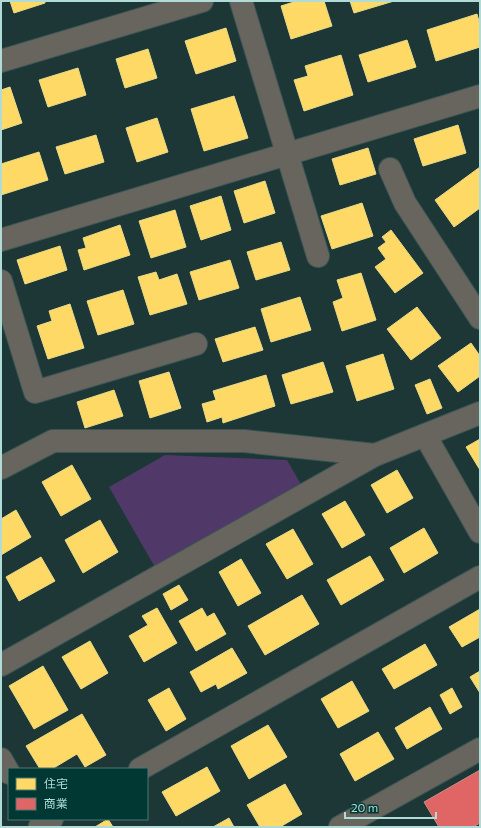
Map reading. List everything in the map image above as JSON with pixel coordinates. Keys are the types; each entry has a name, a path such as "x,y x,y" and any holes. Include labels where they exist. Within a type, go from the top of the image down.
{"street":[{"path":"1,61 202,1"},
{"path":"241,1 318,256"},
{"path":"1,240 480,96"},
{"path":"390,169 405,203 480,318"},
{"path":"1,281 36,392 196,344"},
{"path":"1,665 376,455 480,413"},
{"path":"425,435 480,532"},
{"path":"1,468 53,441 244,442 376,455"},
{"path":"142,768 480,577"},
{"path":"340,827 480,749"},
{"path":"1,759 8,771"}],"shaded area":[{"path":"165,455 287,460 302,486 156,569 109,487"}],"building: 住宅":[{"path":"10,1 45,1 45,3 14,13"},
{"path":"297,1 324,1 332,26 291,39 281,6"},
{"path":"350,1 394,1 354,13"},
{"path":"477,14 480,25 480,47 436,61 427,30"},
{"path":"226,28 236,61 196,74 185,41"},
{"path":"407,40 416,67 368,82 359,55"},
{"path":"148,49 157,78 125,88 116,59"},
{"path":"341,55 353,95 304,111 294,80 308,76 305,66"},
{"path":"78,68 86,95 48,107 39,80"},
{"path":"10,87 22,123 1,130 1,90"},
{"path":"234,96 248,138 204,151 191,109"},
{"path":"157,118 168,152 137,162 126,128"},
{"path":"458,125 466,153 423,166 414,139"},
{"path":"96,135 104,162 65,174 56,147"},
{"path":"368,148 376,174 340,185 332,159"},
{"path":"39,152 48,180 1,195 1,164"},
{"path":"480,167 480,208 454,227 435,200"},
{"path":"265,181 275,213 244,223 234,191"},
{"path":"221,196 231,230 201,240 190,206"},
{"path":"362,203 373,236 332,249 321,216"},
{"path":"175,210 186,247 151,258 139,221"},
{"path":"120,225 130,255 84,270 78,250 86,248 83,238"},
{"path":"391,230 423,273 395,293 375,267 386,259 378,248 386,242 382,237"},
{"path":"281,242 290,270 256,280 247,252"},
{"path":"60,246 67,270 25,284 17,260"},
{"path":"230,260 239,288 199,300 190,272"},
{"path":"156,272 159,280 177,274 187,304 150,315 138,277"},
{"path":"361,273 376,320 342,331 333,302 343,298 337,280"},
{"path":"123,290 134,324 98,335 87,301"},
{"path":"300,297 311,330 271,342 261,309"},
{"path":"70,304 84,348 48,359 37,326 52,321 49,311"},
{"path":"417,307 441,338 411,360 387,329"},
{"path":"255,327 263,350 223,362 215,339"},
{"path":"471,343 480,356 480,376 458,392 438,366"},
{"path":"383,354 394,389 357,401 346,366"},
{"path":"323,362 333,392 291,404 282,375"},
{"path":"169,372 181,408 150,418 139,381"},
{"path":"266,375 275,406 223,423 222,417 207,422 202,404 216,400 213,391"},
{"path":"430,379 442,408 427,414 415,385"},
{"path":"114,390 123,416 85,428 77,402"},
{"path":"480,439 480,470 466,447"},
{"path":"72,465 91,499 61,516 42,482"},
{"path":"397,470 413,498 387,513 371,485"},
{"path":"345,501 365,535 342,548 322,514"},
{"path":"16,510 31,537 1,555 1,519"},
{"path":"100,520 118,552 83,573 65,540"},
{"path":"424,528 438,553 404,573 390,548"},
{"path":"293,529 313,564 287,579 266,544"},
{"path":"370,556 384,580 341,605 327,580"},
{"path":"41,557 55,581 19,601 6,577"},
{"path":"241,559 261,593 238,606 219,572"},
{"path":"179,585 188,600 171,610 163,594"},
{"path":"302,595 319,624 265,655 248,626"},
{"path":"157,608 177,643 144,662 129,636 148,625 142,616"},
{"path":"202,608 207,617 214,613 226,634 196,651 179,621"},
{"path":"480,609 480,637 462,647 449,627"},
{"path":"90,641 108,673 81,689 62,657"},
{"path":"425,644 437,665 394,689 382,669"},
{"path":"232,648 247,673 218,689 216,684 201,692 190,672"},
{"path":"43,666 68,710 34,729 9,686"},
{"path":"480,671 480,693 470,677"},
{"path":"352,681 369,711 338,728 321,699"},
{"path":"169,688 186,719 166,731 148,700"},
{"path":"452,688 462,707 450,714 440,695"},
{"path":"430,707 442,729 407,749 395,728"},
{"path":"82,714 106,755 85,767 77,754 54,768 39,768 26,746"},
{"path":"268,725 287,757 249,779 231,746"},
{"path":"378,732 394,759 355,781 340,754"},
{"path":"207,767 220,791 176,816 162,792"},
{"path":"285,784 302,814 280,827 260,827 247,805"},
{"path":"229,818 234,827 213,827"},
{"path":"109,820 113,827 95,827"}],"building: 商業":[{"path":"480,770 480,823 473,827 439,827 424,802"}]}
